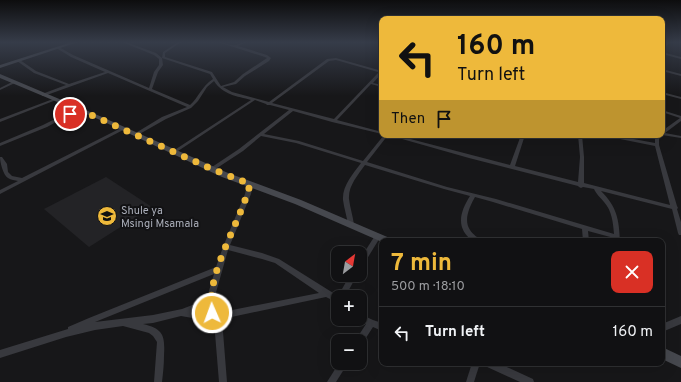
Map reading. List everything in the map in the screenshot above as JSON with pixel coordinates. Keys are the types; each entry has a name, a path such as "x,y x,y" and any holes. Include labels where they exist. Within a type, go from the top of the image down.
{"street":[{"path":"0,67 23,60"},
{"path":"80,60 190,107"},
{"path":"150,90 162,60"},
{"path":"171,60 211,73 220,87 231,93 379,132"},
{"path":"220,87 234,83 268,60"},
{"path":"268,104 299,80 330,60"},
{"path":"337,60 379,71"},
{"path":"19,61 35,72 68,85"},
{"path":"665,71 681,75"},
{"path":"43,95 107,72"},
{"path":"334,121 379,74"},
{"path":"0,76 212,169 382,238"},
{"path":"136,135 164,118 190,107 196,102 203,88 215,79"},
{"path":"0,89 15,82"},
{"path":"370,83 379,85"},
{"path":"665,94 681,98"},
{"path":"0,121 54,100"},
{"path":"175,152 253,100"},
{"path":"0,145 45,126 78,109"},
{"path":"212,169 261,135 291,110"},
{"path":"665,112 681,118"},
{"path":"665,131 681,118"},
{"path":"0,192 122,129"},
{"path":"261,135 297,142 473,196 498,201 585,227 614,238"},
{"path":"665,135 681,137"},
{"path":"351,225 346,193 348,187 364,162 384,138"},
{"path":"405,138 581,186 675,208"},
{"path":"512,167 522,138"},
{"path":"580,138 582,157 581,186"},
{"path":"621,138 657,145"},
{"path":"657,138 657,145 681,233"},
{"path":"0,158 4,164 6,173 22,180"},
{"path":"223,382 221,336 219,324 216,317 212,313 211,296 226,247 248,194 250,184"},
{"path":"594,189 611,206 615,219 617,238"},
{"path":"473,196 468,204 464,226 467,233 474,238"},
{"path":"585,227 586,238"},
{"path":"367,254 378,236"},
{"path":"226,247 277,261 331,296"},
{"path":"66,333 92,320 219,269"},
{"path":"182,312 198,316 216,317 327,294"},
{"path":"0,354 66,333 182,312 198,306 211,296"},
{"path":"665,327 681,320"},
{"path":"367,321 379,326"},
{"path":"121,323 150,329 157,332 161,342 158,382"},
{"path":"364,334 371,323"},
{"path":"665,354 681,362"},
{"path":"470,382 475,366"},
{"path":"495,366 530,382"},
{"path":"331,382 339,370"}],"shaded area":[{"path":"106,177 152,207 89,247 44,209"}],"place":[{"name":"Shule ya Msingi Msamala","path":"107,216"}],"route":[{"path":"70,114 78,109 225,175 250,184 248,194 226,247 215,282 211,296 212,313"}]}
